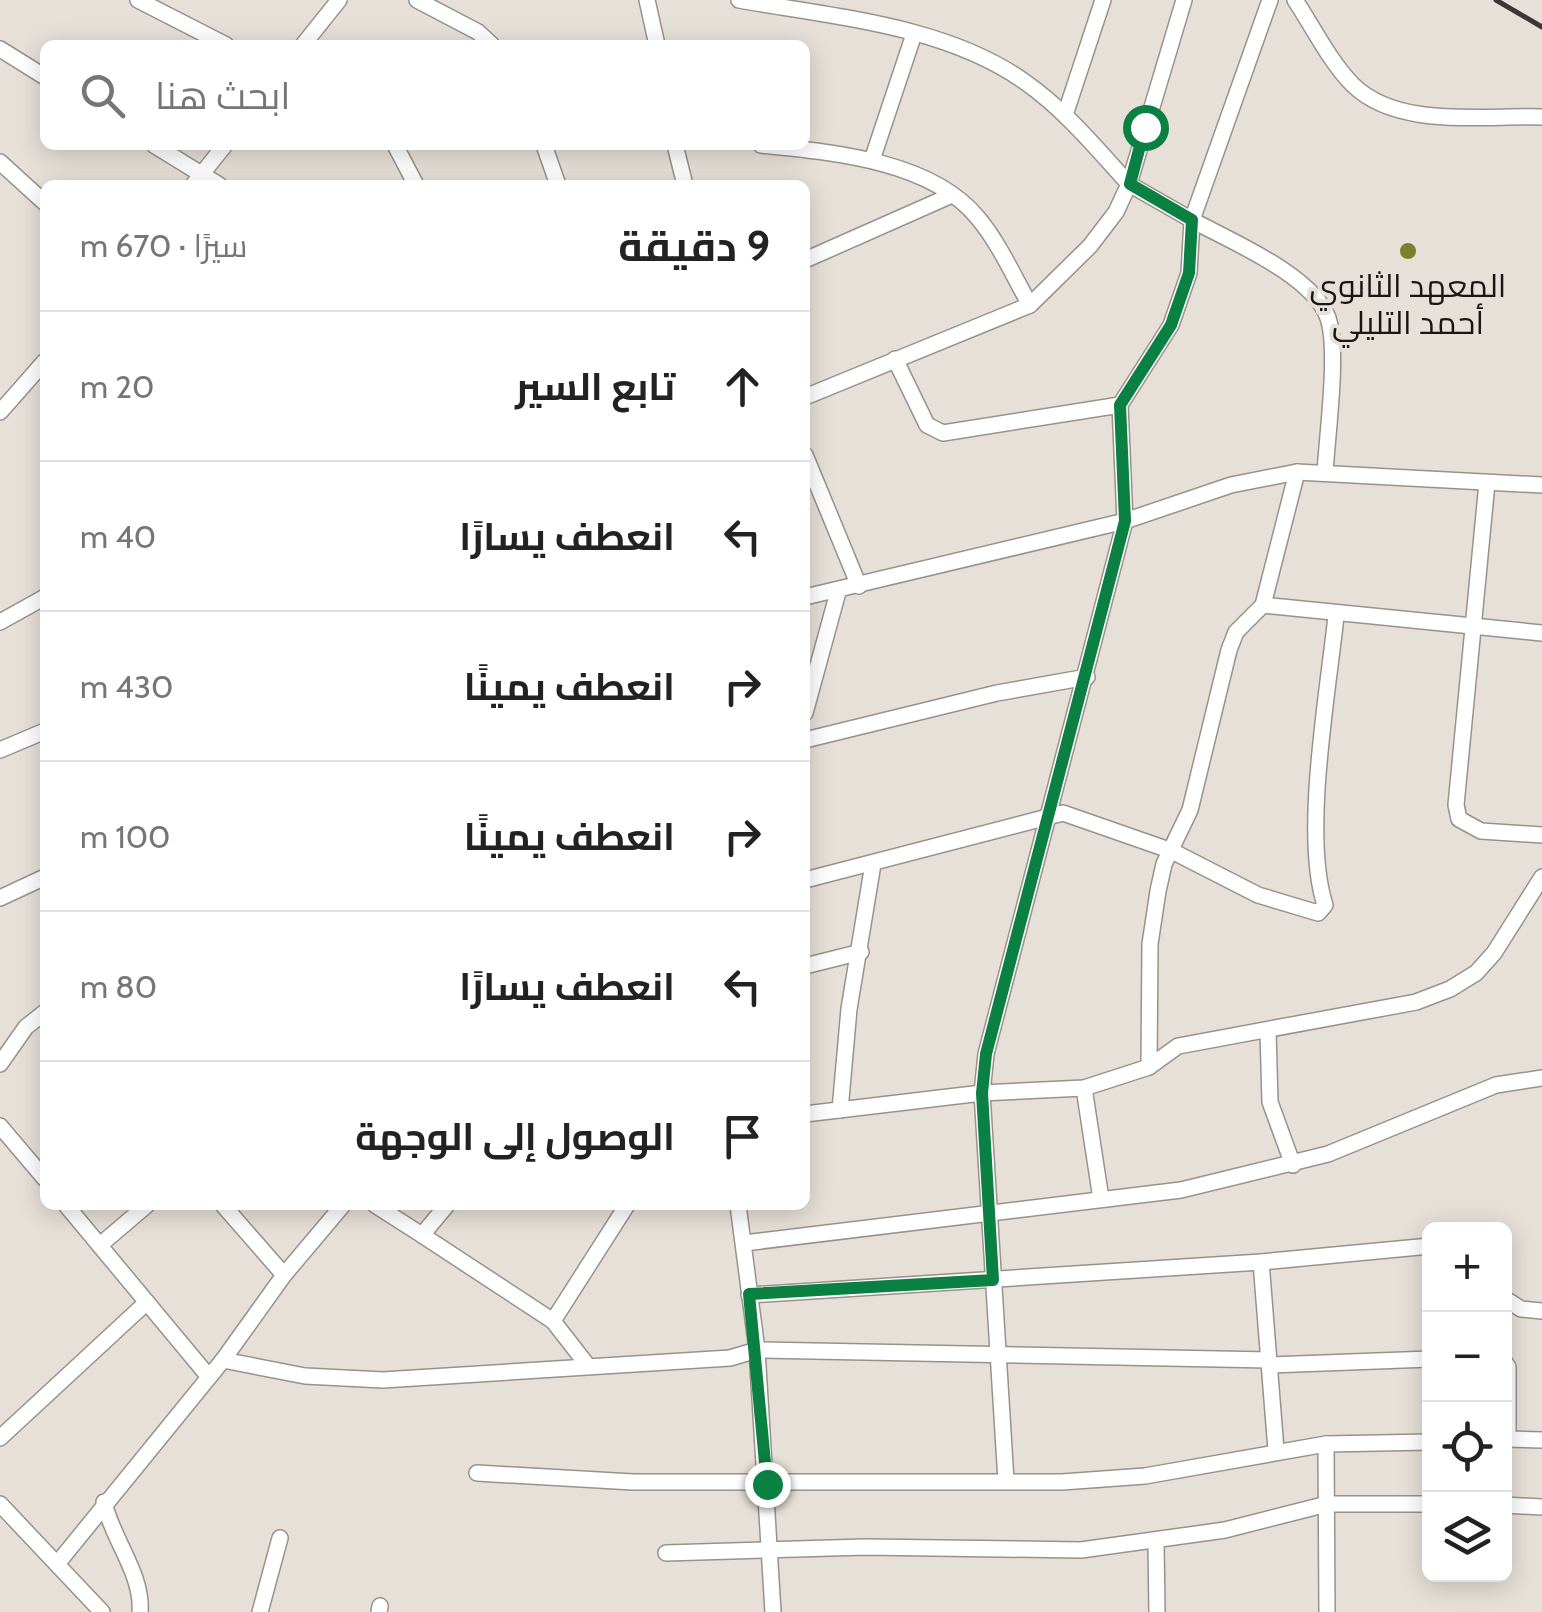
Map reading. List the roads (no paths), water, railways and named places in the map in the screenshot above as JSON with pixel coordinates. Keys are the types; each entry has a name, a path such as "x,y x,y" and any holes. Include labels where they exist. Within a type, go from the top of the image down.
{"street":[{"path":"138,0 216,40"},
{"path":"308,40 339,0"},
{"path":"418,0 487,40"},
{"path":"646,0 656,40"},
{"path":"739,0 914,34 972,51 1025,81 1065,115 1130,184 1293,277 1328,317 1332,342 1326,473"},
{"path":"1065,115 1103,0"},
{"path":"810,395 1030,305 1090,246 1116,212 1130,184 1184,0"},
{"path":"1006,1481 982,1093 986,1054 1125,521 1120,405 1171,325 1189,273 1192,220 1270,0"},
{"path":"1295,0 1348,81 1378,104 1424,113 1542,117"},
{"path":"872,160 914,34"},
{"path":"0,49 40,74"},
{"path":"160,150 198,180 221,150"},
{"path":"398,150 413,180"},
{"path":"546,150 556,180"},
{"path":"677,150 684,180"},
{"path":"798,150 872,160 923,178 952,195 978,217 1030,305"},
{"path":"0,162 40,198"},
{"path":"810,258 952,195"},
{"path":"895,360 927,425 943,433 1120,405"},
{"path":"0,412 40,367"},
{"path":"810,467 859,586"},
{"path":"1149,1067 1150,944 1158,891 1190,810 1229,650 1236,632 1263,606 1298,472"},
{"path":"810,596 1125,521 1230,485 1298,472 1542,485"},
{"path":"1487,483 1456,805 1458,818 1481,832 1542,835"},
{"path":"810,695 838,592"},
{"path":"0,622 40,600"},
{"path":"1263,606 1542,633"},
{"path":"810,879 1046,818 1078,816 1172,851 1258,894 1318,913 1324,908 1315,874 1316,836 1336,616"},
{"path":"810,739 964,700 1087,677"},
{"path":"0,750 40,733"},
{"path":"840,1110 849,1009 862,952 873,864"},
{"path":"810,1113 982,1093 1084,1088 1149,1067 1178,1046 1416,1002 1450,989 1476,973 1494,953 1542,877"},
{"path":"0,898 40,879"},
{"path":"810,965 862,952"},
{"path":"0,1064 26,1027 40,1016"},
{"path":"1268,1031 1270,1102 1292,1165"},
{"path":"744,1242 1182,1190 1292,1165 1496,1084 1542,1078"},
{"path":"1084,1088 1101,1199"},
{"path":"0,1126 40,1174"},
{"path":"70,1210 208,1377"},
{"path":"100,1245 141,1210"},
{"path":"227,1210 284,1275"},
{"path":"57,1564 339,1210"},
{"path":"383,1210 553,1321 588,1366"},
{"path":"422,1235 443,1210"},
{"path":"553,1321 624,1210"},
{"path":"739,1210 757,1350 773,1612"},
{"path":"749,1294 1261,1262 1422,1247"},
{"path":"1261,1262 1276,1450"},
{"path":"0,1438 147,1302"},
{"path":"1512,1303 1542,1311"},
{"path":"223,1360 344,1380 730,1358 757,1350 997,1352 1269,1362 1422,1359"},
{"path":"1512,1439 1542,1440"},
{"path":"477,1474 767,1484 1006,1481 1145,1476 1276,1450 1326,1444 1422,1442"},
{"path":"1326,1444 1327,1612"},
{"path":"104,1502 115,1542 138,1585 140,1612"},
{"path":"0,1504 102,1612"},
{"path":"666,1552 1081,1550 1156,1543 1328,1504 1422,1504"},
{"path":"1512,1505 1542,1507"},
{"path":"260,1612 280,1538"},
{"path":"1156,1543 1157,1612"}],"railway":[{"path":"1496,0 1542,27"}],"place":[{"name":"المعهد الثانوي أحمد التليلي","path":"1408,251"}]}
